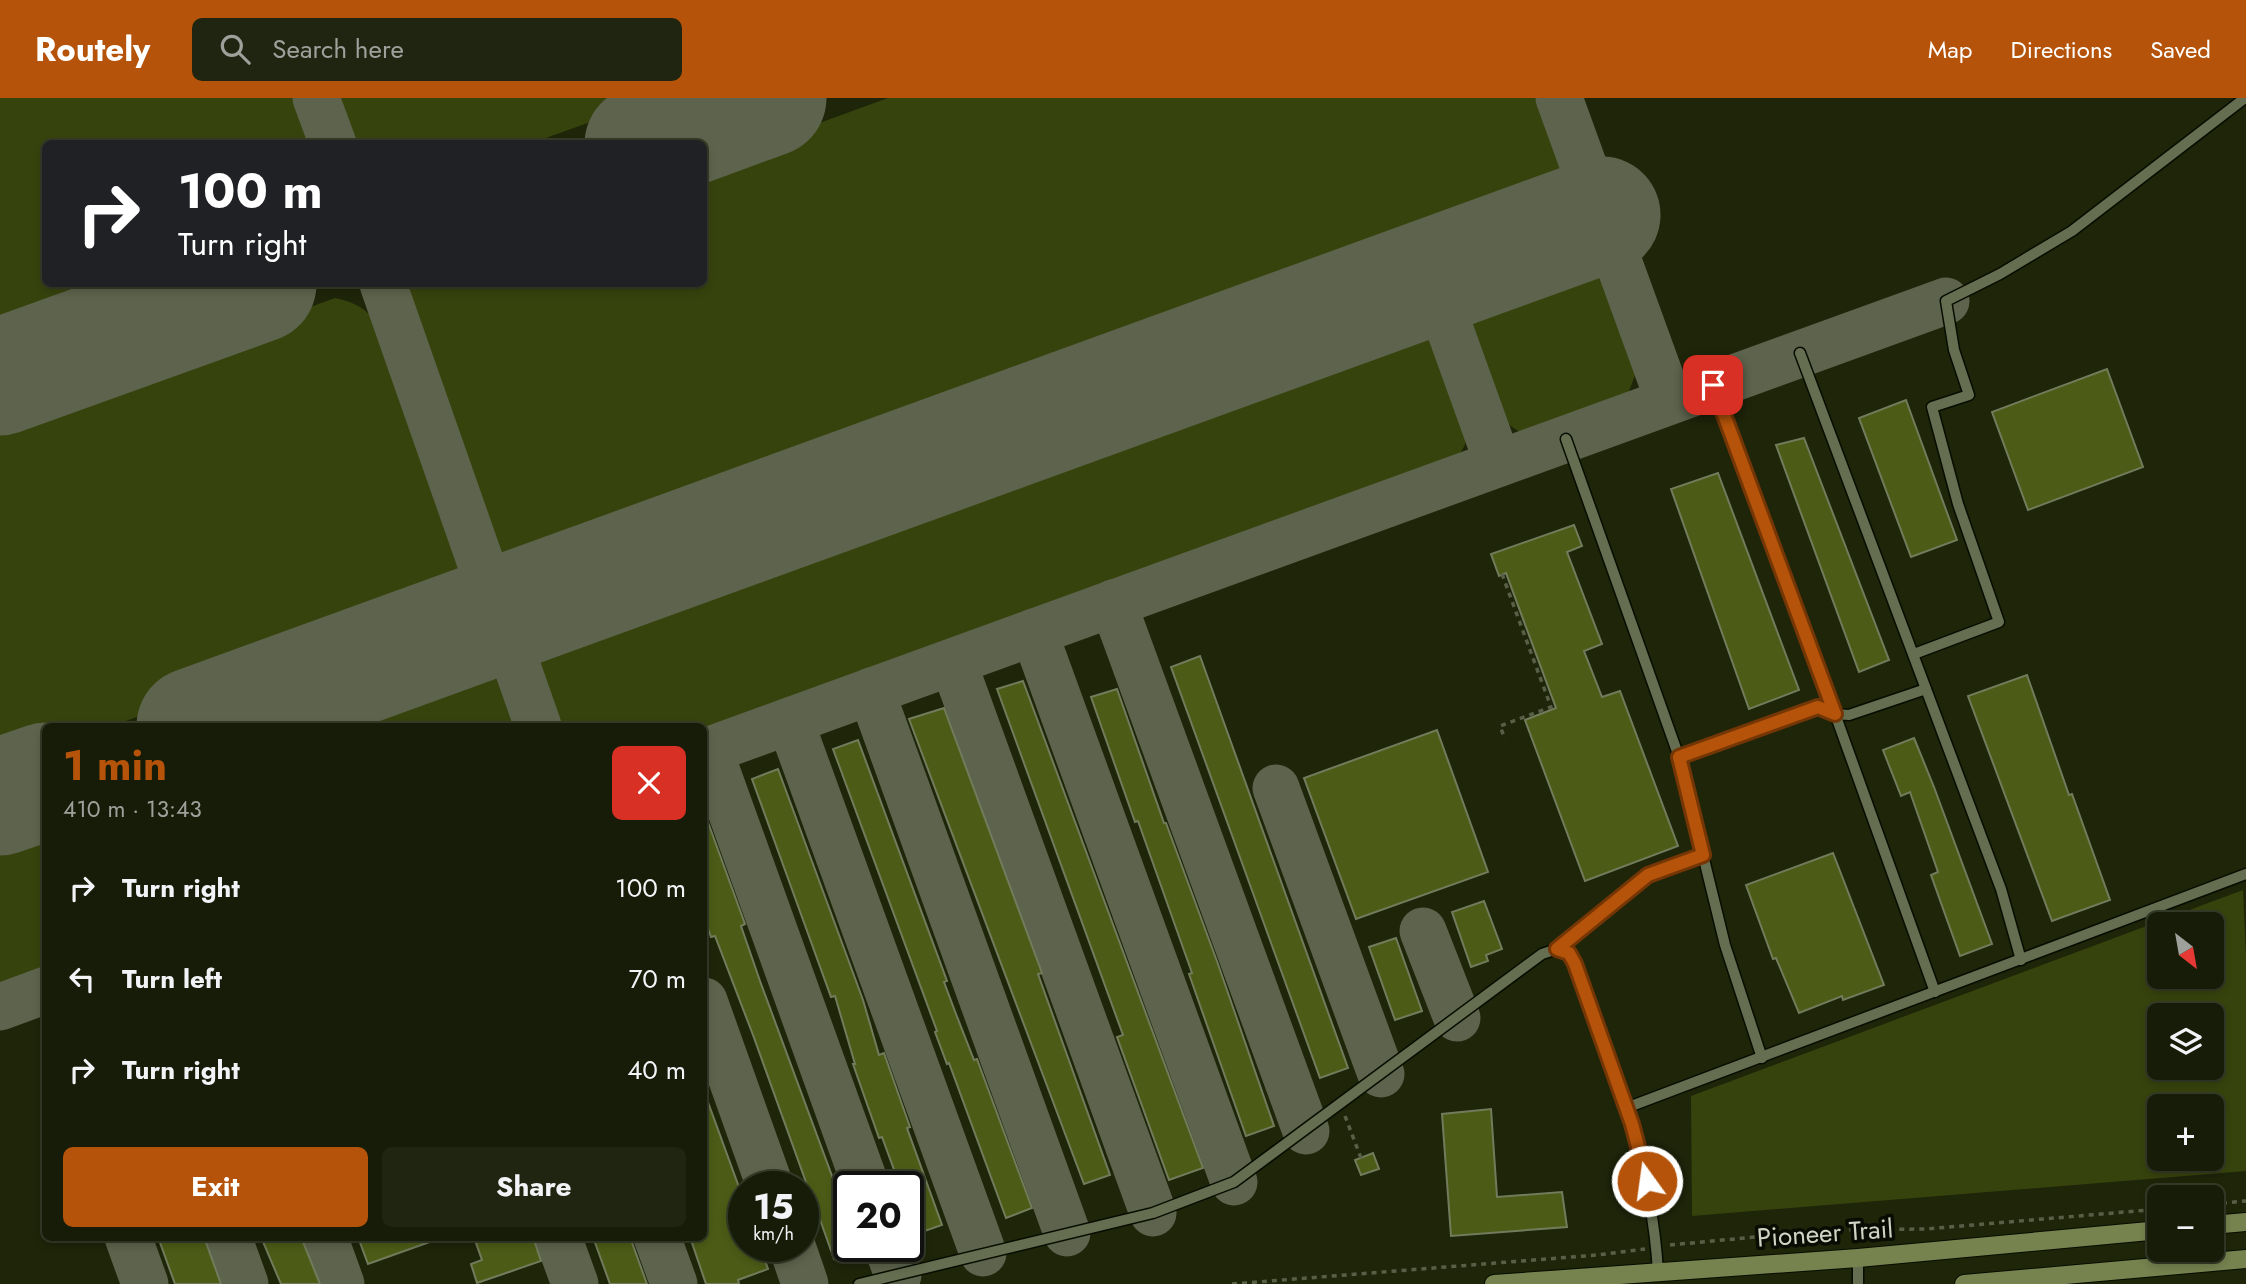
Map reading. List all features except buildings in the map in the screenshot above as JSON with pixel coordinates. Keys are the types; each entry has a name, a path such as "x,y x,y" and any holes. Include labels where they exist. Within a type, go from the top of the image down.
{"main road":[{"path":"2224,1224 2246,1222"},
{"name":"Pioneer Trail","path":"1494,1284 1858,1258 2147,1231"},
{"path":"1964,1284 2246,1259"}],"lane":[{"path":"1914,654 1999,622 1958,504 1932,407 1969,395 1954,350 1945,300 2000,274 2073,231 2245,98"},
{"path":"1800,353 2001,889 2021,960"},
{"path":"1713,385 1935,992"},
{"path":"1566,439 1679,757 1725,945 1762,1058"},
{"path":"1679,757 1818,707 1835,714 1849,715 1926,689"},
{"path":"859,1284 1153,1213 1234,1182 1542,954 1557,949 1648,875 1703,855"},
{"path":"1626,1108 2246,874"},
{"path":"1557,949 1569,953 1575,964 1626,1108 1647,1181 1658,1272"},
{"path":"1858,1258 1858,1284"}],"path":[{"path":"1502,574 1551,707 1500,726 1505,739"},
{"path":"1341,1104 1361,1158"},
{"path":"2224,1203 2246,1201"},
{"path":"1232,1284 1597,1255 1696,1241 1830,1230 1926,1229 2147,1210"}],"green space":[{"path":"0,98 296,98 312,140 42,140 42,287 136,287 0,336"},
{"path":"331,98 657,98 540,140 347,140"},
{"path":"888,98 1541,98 1560,146 1565,174 1560,188 1544,208 538,571 519,569 509,564 495,550 410,314 408,296 411,287 707,287 707,164"},
{"path":"1565,263 1584,263 1598,270 1609,285 1638,367 1628,394 1613,406 1546,431 1518,431 1498,417 1468,332 1471,309 1488,290"},
{"path":"335,298 350,302 362,308 381,329 463,558 463,582 457,593 436,608 120,723 42,723 42,751 0,767 0,421"},
{"path":"1396,324 1414,327 1430,338 1441,357 1464,419 1466,441 1456,459 1447,467 707,736 707,723 559,723 544,687 539,666 542,647 556,630"},
{"path":"472,660 485,664 503,676 513,692 523,723 298,723"},
{"path":"42,815 42,977 0,993 0,831"},
{"path":"2243,890 2246,956 2246,1171 1692,1216 1691,1096 2147,926 2147,989 2224,989 2224,912 2184,912"}],"taxiway":[{"path":"316,98 332,140"},
{"path":"1559,98 1669,401"},
{"path":"1431,277 1498,463"},
{"path":"384,287 537,723"},
{"path":"707,751 1946,301"},
{"path":"1113,603 1306,1131"},
{"path":"1034,632 1234,1182"},
{"path":"953,662 1153,1213"},
{"path":"871,691 1067,1233"},
{"path":"790,721 983,1253"},
{"path":"709,750 861,1171"},
{"path":"1276,788 1381,1074"},
{"path":"1423,931 1457,1018"},
{"path":"0,1007 42,991"},
{"path":"707,1009 765,1171"},
{"path":"129,1241 145,1284"},
{"path":"229,1241 245,1284"},
{"path":"325,1241 341,1284"},
{"path":"559,1241 575,1284"},
{"path":"658,1241 674,1284"},
{"path":"797,1262 805,1284"},
{"path":"893,1262 898,1275"}],"runway":[{"path":"654,140 768,98"},
{"path":"203,723 1602,215"},
{"path":"0,377 250,287"},
{"path":"0,797 42,782"}],"route":[{"path":"1647,1181 1632,1124 1587,994 1569,953 1557,949 1648,875 1703,855 1679,757 1818,707 1835,714 1713,385"}]}
